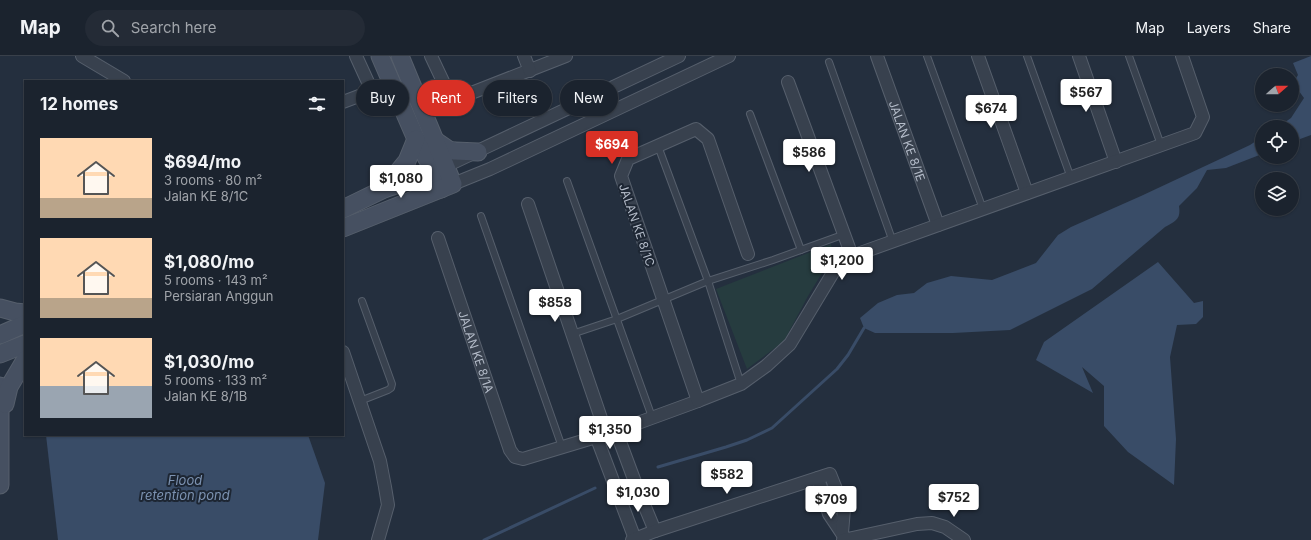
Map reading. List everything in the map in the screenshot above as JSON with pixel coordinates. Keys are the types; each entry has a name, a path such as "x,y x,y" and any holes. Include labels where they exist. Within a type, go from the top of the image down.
{"main road":[{"path":"380,56 416,139 430,164 440,169"},
{"path":"345,230 447,186 440,169 436,141 400,56"},
{"path":"384,189 407,161 416,139"},
{"path":"436,141 449,150 478,152"},
{"path":"344,209 384,189 440,169"},
{"path":"0,308 24,313"},
{"path":"0,335 24,324"},
{"path":"0,354 24,344"},
{"path":"1,422 9,387 24,362"},
{"path":"0,386 0,486"}],"street":[{"path":"82,56 122,80"},
{"path":"344,102 372,91 356,56"},
{"path":"431,56 448,92 453,97 460,97 566,56"},
{"path":"524,56 530,71"},
{"path":"440,169 679,56"},
{"path":"447,186 490,169 729,56"},
{"name":"JALAN KE 8/1E","path":"877,56 938,226"},
{"path":"978,56 1027,194"},
{"path":"1079,56 1116,162"},
{"path":"562,447 698,401 741,384 766,366 790,344 834,271 852,256 1195,133 1203,118 1182,56"},
{"path":"788,82 852,256"},
{"name":"JALAN KE 8/1C","path":"698,401 621,176 628,159 696,129 708,139 748,254"},
{"path":"528,204 606,433 609,469 633,539 830,474 844,509 844,538"},
{"name":"JALAN KE 8/1A","path":"438,238 510,450 515,457 523,459 562,447"},
{"path":"344,355 380,461 388,505 379,540"},
{"path":"606,433 627,461 655,531"},
{"path":"818,478 829,514 844,538"},
{"path":"844,538 917,524 932,523 945,527 964,540"}],"lane":[{"path":"927,56 983,210"},
{"path":"1027,56 1071,178"},
{"path":"1129,56 1161,145"},
{"path":"829,62 893,242"},
{"path":"750,114 800,250"},
{"path":"658,146 708,281 741,384"},
{"path":"567,181 652,417"},
{"path":"481,216 562,447"},
{"path":"572,334 617,319 708,281 773,260 844,234"},
{"path":"360,401 388,390 391,388 392,384 362,301"}],"green space":[{"path":"831,244 833,255 808,296 784,341 747,369 716,289"}],"water":[{"path":"1311,56 1311,135 1299,139 1299,120 1288,120 1295,112 1299,112 1299,106 1304,98 1299,91 1299,68 1295,68 1293,63"},
{"path":"1255,142 1255,157 1226,168 1207,170 1197,188 1179,206 1179,214 1177,219 1165,227 1092,289 1010,330 953,333 875,333 864,328 860,318 878,303 897,295 914,293 927,283 951,276 992,280 1036,263 1058,235 1071,227"},
{"path":"1158,262 1194,303 1203,301 1203,317 1196,324 1177,325 1170,357 1176,439 1174,485 1128,452 1104,426 1104,386 1082,367 1093,393 1036,360 1044,342"},
{"name":"Flood retention pond","path":"46,436 308,436 325,483 318,540 58,540"}],"waterway":[{"path":"658,467 747,440 772,428 837,369 848,355 864,328"},
{"path":"484,540 595,488"}]}
